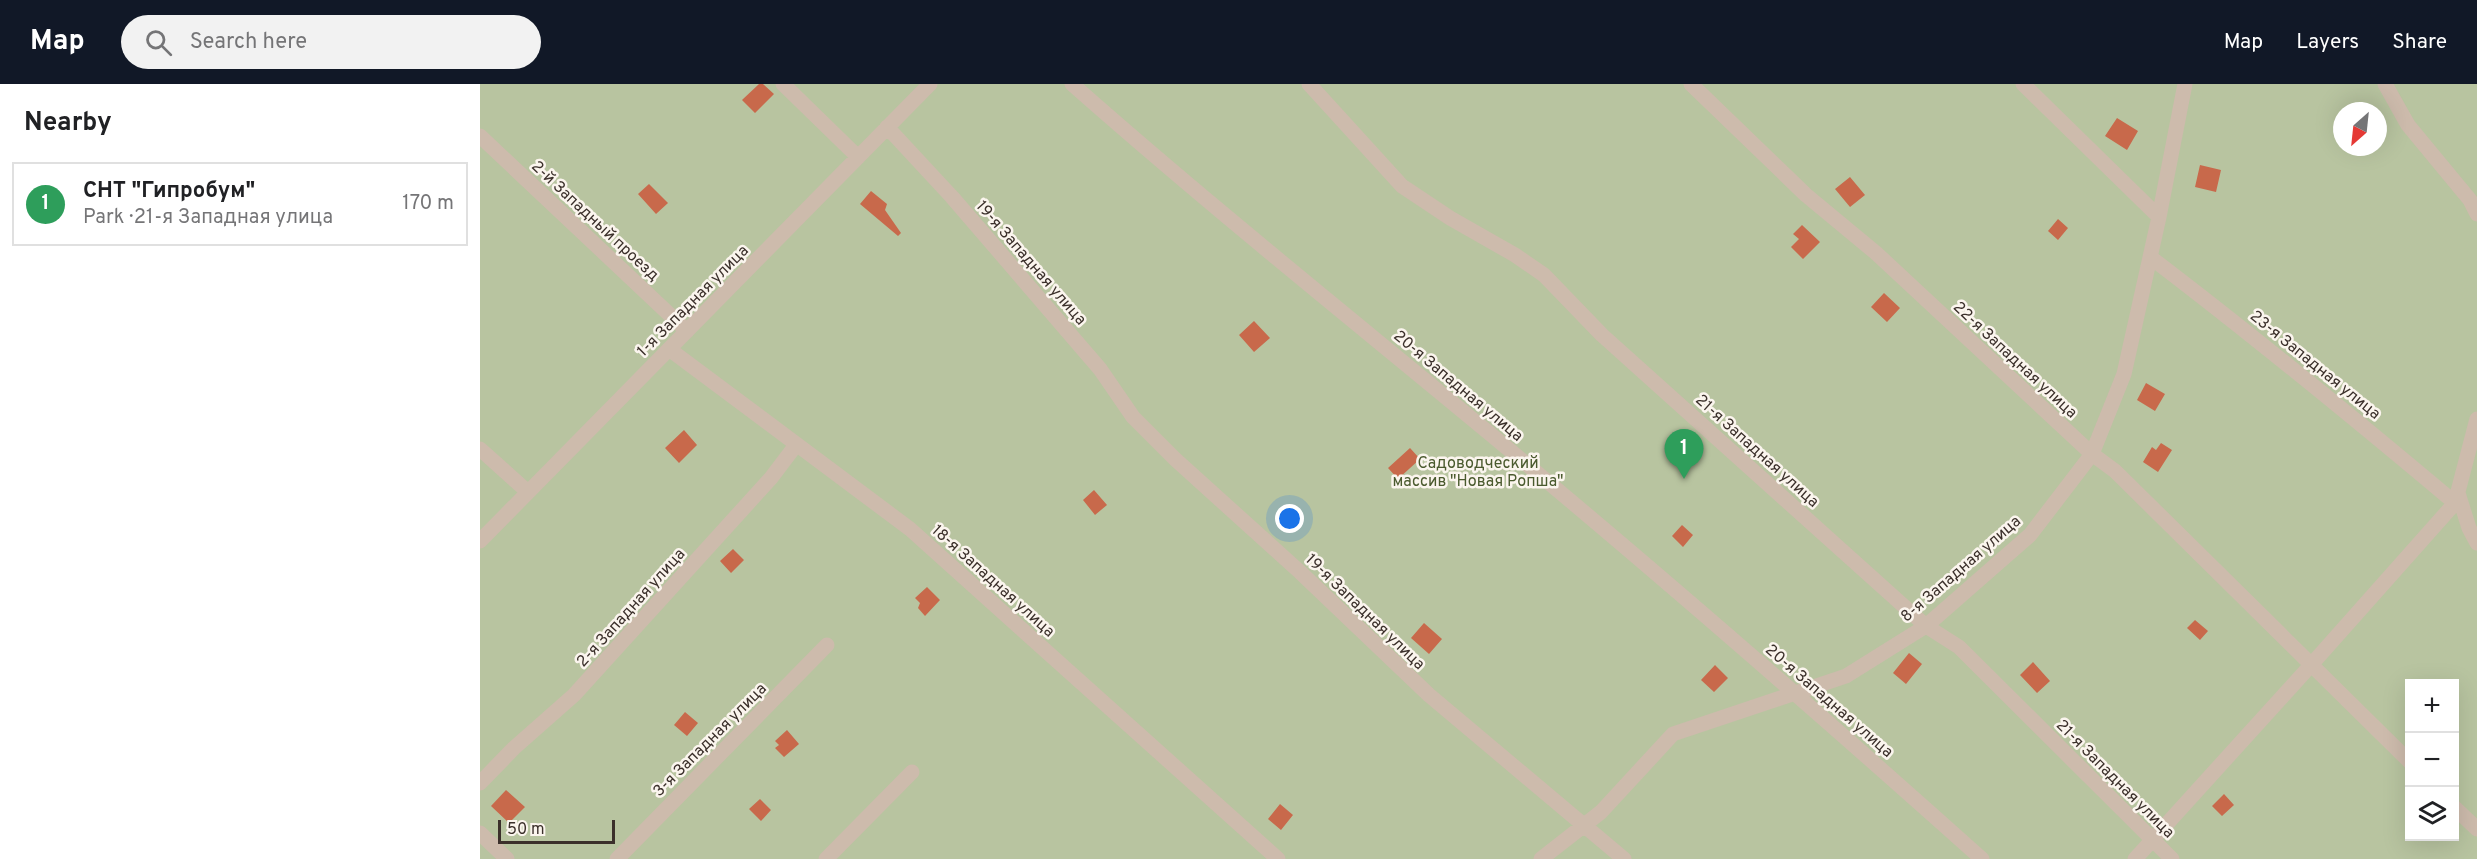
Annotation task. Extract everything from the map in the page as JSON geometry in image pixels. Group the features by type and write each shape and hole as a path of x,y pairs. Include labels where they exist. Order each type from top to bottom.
{"street":[{"path":"783,84 858,157"},
{"name":"1-я Западная улица","path":"480,541 930,84"},
{"name":"20-я Западная улица","path":"1072,84 1161,163 1525,463 1796,693 1982,859"},
{"name":"21-я Западная улица","path":"1309,84 1402,186 1450,218 1544,274 1602,335 1926,626 1959,646 2172,859"},
{"name":"22-я Западная улица","path":"1691,84 1806,195 1876,253 2092,454 2115,471 2405,758"},
{"path":"2023,84 2159,218"},
{"name":"8-я Западная улица","path":"1541,859 1601,812 1672,734 1846,676 1926,626 2030,535 2092,454 2124,374 2159,218 2185,84"},
{"path":"2385,84 2408,124 2470,200 2477,214"},
{"name":"19-я Западная улица","path":"887,127 952,197 1092,360 1133,417 1150,434 1309,580 1429,695 1624,859"},
{"name":"2-й Западный проезд","path":"480,136 687,331"},
{"name":"23-я Западная улица","path":"2150,257 2456,498"},
{"name":"18-я Западная улица","path":"669,349 910,529 1278,859"},
{"path":"2135,859 2312,665 2456,498 2477,419"},
{"name":"2-я Западная улица","path":"480,783 514,748 574,695 771,478 796,445"},
{"path":"480,449 528,492"},
{"path":"2456,498 2477,543"},
{"name":"3-я Западная улица","path":"616,859 827,645"},
{"path":"826,859 912,772"},
{"path":"2459,812 2477,829"},
{"path":"480,833 507,859"}],"green space":[{"name":"Садоводческий массив \"Новая Ропша\"","path":"480,84 2477,84 2477,859 480,859"}],"building":[{"path":"759,84 763,84 774,94 755,113 742,100"},
{"path":"2117,118 2138,131 2127,150 2105,136"},
{"path":"2200,165 2221,170 2216,192 2195,187"},
{"path":"1850,177 1865,195 1850,207 1835,189"},
{"path":"649,184 668,203 656,214 638,194"},
{"path":"871,191 887,204 885,210 901,233 898,236 860,204"},
{"path":"2058,219 2068,228 2058,240 2048,231"},
{"path":"1802,225 1820,242 1803,259 1791,247 1799,239 1793,234"},
{"path":"1884,293 1900,308 1887,322 1871,307"},
{"path":"1254,321 1270,338 1254,352 1239,335"},
{"path":"2146,383 2165,394 2155,411 2137,400"},
{"path":"684,430 697,445 679,463 665,448"},
{"path":"2161,443 2172,450 2158,472 2143,462 2152,447 2156,450"},
{"path":"1410,448 1420,459 1398,479 1388,468"},
{"path":"1094,490 1107,505 1095,515 1083,500"},
{"path":"1682,525 1693,535 1683,547 1672,536"},
{"path":"733,549 744,560 731,573 720,561"},
{"path":"927,587 940,600 925,616 918,608 920,603 915,598"},
{"path":"2195,620 2208,631 2200,640 2187,628"},
{"path":"1424,623 1442,639 1429,654 1411,638"},
{"path":"1909,653 1922,664 1906,684 1893,673"},
{"path":"2033,662 2050,681 2037,693 2020,675"},
{"path":"1715,665 1728,678 1714,692 1701,680"},
{"path":"685,712 698,723 687,736 674,725"},
{"path":"787,730 799,744 784,757 775,748 779,745 775,741"},
{"path":"506,790 525,807 509,823 491,806"},
{"path":"2224,794 2234,805 2222,816 2212,806"},
{"path":"760,799 771,810 761,821 749,809"},
{"path":"1280,804 1293,815 1281,830 1268,819"}],"place":[{"name":"СНТ \"Гипробум\"","path":"1684,479"}]}
